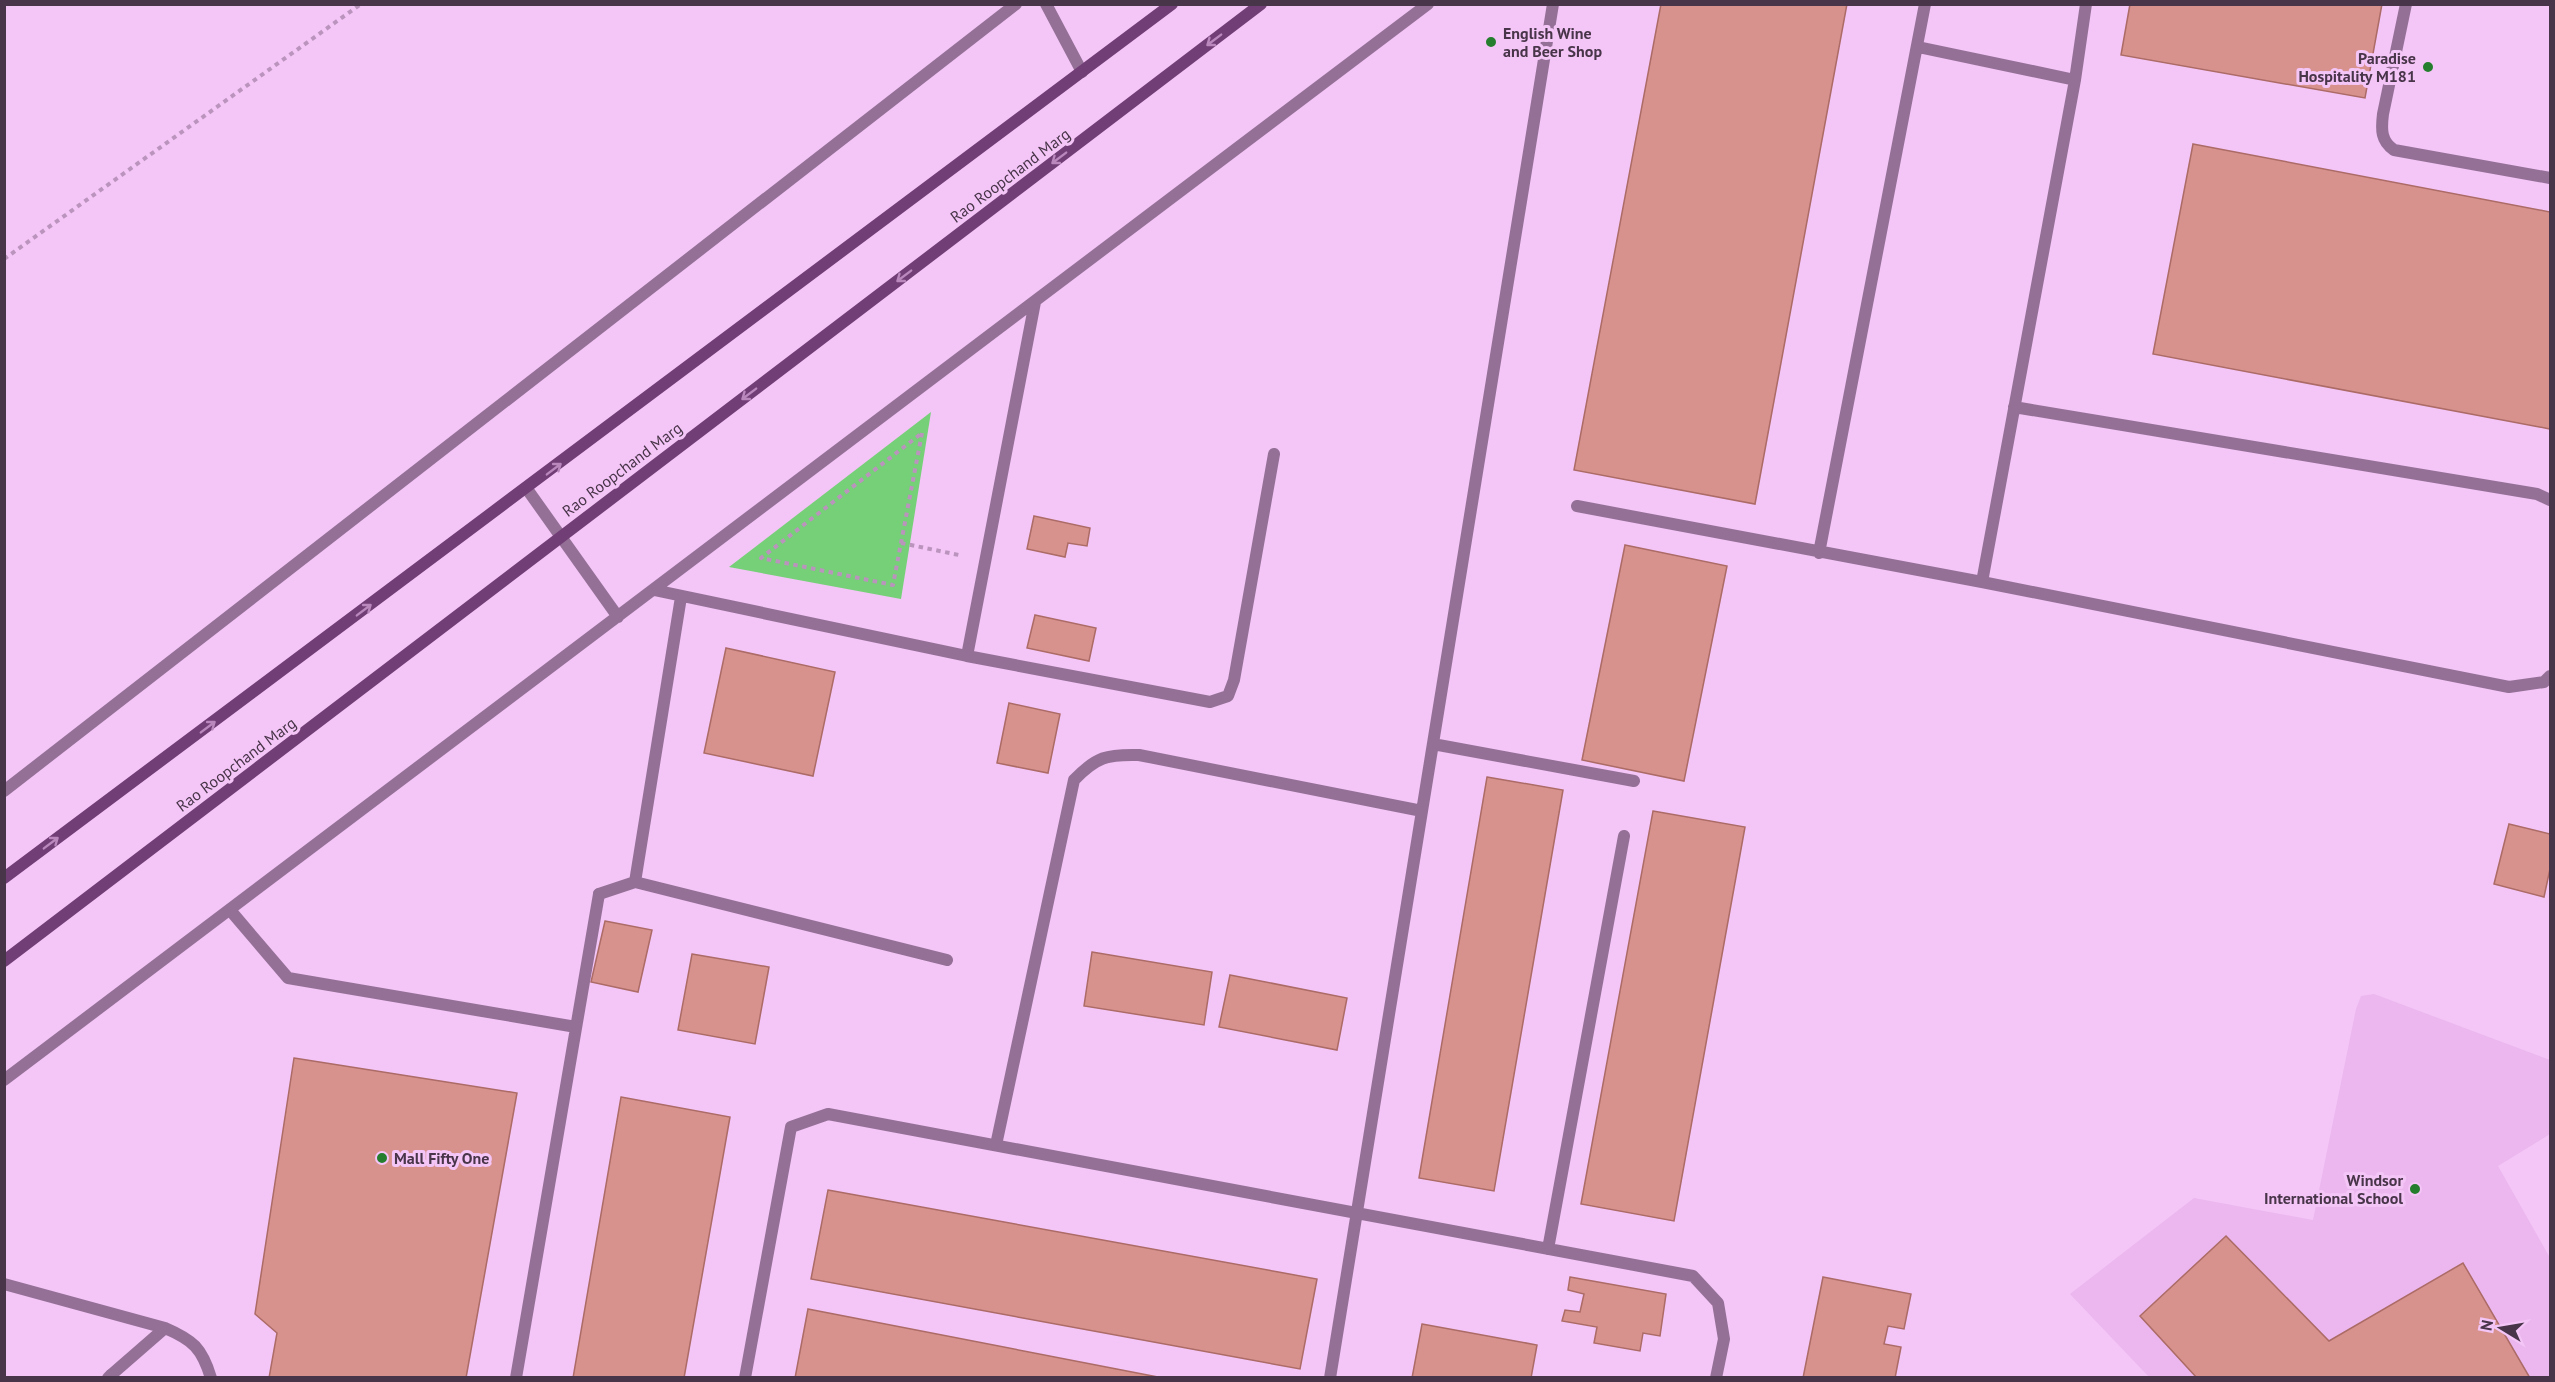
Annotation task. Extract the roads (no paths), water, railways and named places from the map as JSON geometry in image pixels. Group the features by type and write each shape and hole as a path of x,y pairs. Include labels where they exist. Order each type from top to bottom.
{"main road":[{"path":"4,878 1173,4"},
{"name":"Rao Roopchand Marg","path":"4,961 1261,4"}],"street":[{"path":"4,791 1016,4"},
{"path":"1046,4 1082,72"},
{"path":"4,1080 1428,4"},
{"path":"1330,1377 1553,4"},
{"path":"1818,552 1925,4"},
{"path":"1982,582 2086,4"},
{"path":"2406,4 2383,114 2382,133 2385,144 2394,150 2550,178"},
{"path":"1918,47 2074,80"},
{"path":"967,656 1035,302"},
{"path":"2014,407 2537,494 2550,500"},
{"path":"654,590 967,656 1210,702 1228,696 1234,680 1274,454"},
{"path":"527,489 618,617"},
{"path":"1578,506 1982,582 2509,687 2544,682 2550,676"},
{"path":"635,882 681,597"},
{"path":"1433,744 1634,781"},
{"path":"996,1145 1074,780 1089,764 1112,754 1139,755 1422,811"},
{"path":"1548,1249 1624,836"},
{"path":"516,1377 599,894 635,882 947,960"},
{"path":"230,910 288,978 576,1026"},
{"path":"745,1377 790,1127 828,1114 1693,1276 1718,1304 1724,1339 1716,1377"},
{"path":"4,1284 165,1328 188,1338 204,1356 211,1377"},
{"path":"110,1376 165,1328"}],"place":[{"name":"English Wine and Beer Shop","path":"1491,42"},
{"name":"Paradise Hospitality M181","path":"2428,67"},
{"name":"Mall Fifty One","path":"382,1158"},
{"name":"Windsor International School","path":"2415,1189"}]}
